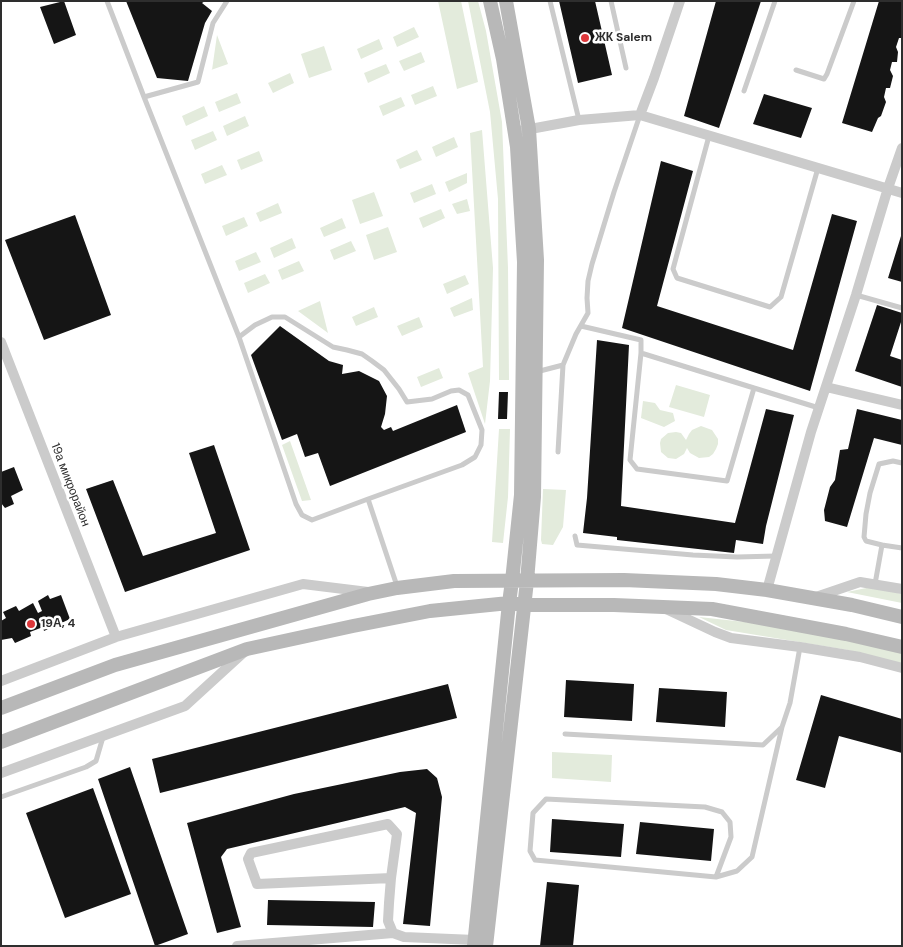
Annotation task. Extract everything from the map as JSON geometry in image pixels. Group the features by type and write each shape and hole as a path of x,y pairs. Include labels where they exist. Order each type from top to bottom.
{"main road":[{"path":"478,944 509,603 521,495 524,262 517,147 503,59 490,1"},
{"path":"478,944 527,581 534,496 537,260 530,128 506,1"},
{"path":"1,708 115,665 372,593 454,581 624,580 716,584 767,590 852,605 902,617"},
{"path":"1,742 247,649 352,626 430,612 509,603 712,609 846,634 902,647"}],"street":[{"path":"640,115 680,1"},
{"path":"514,132 579,120 640,115 902,193"},
{"path":"767,590 810,432 856,295 902,148"},
{"name":"19а микрорайон","path":"1,342 116,637"},
{"path":"826,386 902,405"},
{"path":"812,598 860,582 902,589"},
{"path":"1,681 116,637 303,584 372,593"},
{"path":"660,607 731,638 860,657 902,668"},
{"path":"1,772 185,706 247,649"},
{"path":"391,878 257,884 248,859 251,853 388,824 397,834 388,921 393,932"},
{"path":"237,946 393,932 404,937 439,942 478,944"}],"lane":[{"path":"107,1 239,338 296,504 302,515 312,520 462,464 475,457 481,445 482,430 468,395 460,390 451,391 432,398 407,402 384,370 362,354 333,347 285,317 272,317 255,325 239,338"},
{"path":"144,96 198,82 213,23 226,1"},
{"path":"550,1 579,120"},
{"path":"611,1 626,68"},
{"path":"744,92 775,1"},
{"path":"796,70 824,79 854,1"},
{"path":"558,452 563,365 576,334 588,313 588,281 592,264 640,115"},
{"path":"709,136 673,268 677,278 770,307 781,297 818,168"},
{"path":"856,295 902,308"},
{"path":"581,326 641,340 630,460 637,468 727,481 754,388"},
{"path":"641,353 819,408"},
{"path":"536,372 563,365"},
{"path":"902,463 893,461 879,464 870,493 864,537 866,541 902,548"},
{"path":"368,499 398,588"},
{"path":"575,536 577,545 737,557 776,556"},
{"path":"875,584 882,544"},
{"path":"716,877 731,837 730,822 722,812 705,807 546,799 533,813 530,851 535,860 716,877 737,871 752,857 782,727 790,703 800,647"},
{"path":"565,734 763,745 782,727"},
{"path":"1,797 86,767 96,761 103,737"}],"green space":[{"path":"438,1 461,1 478,82 457,89"},
{"path":"468,1 478,1 486,31 502,122 508,268 509,380 499,380 498,199 490,112"},
{"path":"414,27 419,37 397,47 393,37"},
{"path":"217,35 228,64 212,70"},
{"path":"379,39 383,49 361,59 357,49"},
{"path":"324,46 332,70 309,78 301,54"},
{"path":"421,52 425,62 404,71 399,61"},
{"path":"386,64 390,73 368,83 364,73"},
{"path":"290,73 294,83 273,93 268,83"},
{"path":"433,86 437,96 415,105 411,95"},
{"path":"237,93 241,103 219,112 215,102"},
{"path":"401,97 405,106 383,116 379,106"},
{"path":"204,106 208,116 186,126 182,116"},
{"path":"245,116 249,126 227,136 223,126"},
{"path":"482,130 493,268 490,381 485,424 468,373 483,367 470,133"},
{"path":"213,131 217,140 195,150 191,140"},
{"path":"454,137 458,147 436,157 432,147"},
{"path":"417,150 422,160 400,169 396,160"},
{"path":"259,151 263,161 241,170 237,160"},
{"path":"222,165 227,175 205,184 201,174"},
{"path":"467,173 467,183 449,192 445,182"},
{"path":"432,184 436,194 414,203 410,193"},
{"path":"374,192 383,216 360,224 352,200"},
{"path":"467,199 470,211 457,214 452,204"},
{"path":"278,203 282,213 260,222 256,213"},
{"path":"441,209 445,218 423,228 419,218"},
{"path":"244,217 248,226 226,236 222,226"},
{"path":"342,218 346,228 324,237 320,228"},
{"path":"388,227 397,252 374,260 366,235"},
{"path":"292,238 296,248 274,258 270,248"},
{"path":"351,241 356,251 334,260 330,250"},
{"path":"256,252 261,262 239,271 235,261"},
{"path":"299,261 304,271 282,280 278,270"},
{"path":"265,274 270,283 248,293 244,283"},
{"path":"465,275 469,284 447,294 443,284"},
{"path":"472,298 473,310 454,317 450,308"},
{"path":"320,301 328,333 298,311"},
{"path":"374,307 378,317 356,326 352,317"},
{"path":"419,317 423,327 402,336 397,326"},
{"path":"439,368 443,378 421,387 417,377"},
{"path":"676,385 710,395 704,417 669,407"},
{"path":"643,401 655,403 660,410 673,413 675,421 664,427 641,418"},
{"path":"701,426 712,430 718,439 716,449 709,457 699,458 690,453 687,448 684,454 676,459 668,458 661,452 661,439 668,433 681,433 686,440 692,430"},
{"path":"499,429 510,429 508,497 503,543 492,542"},
{"path":"290,441 311,500 302,501 282,445"},
{"path":"543,489 566,490 563,527 553,545 542,544 541,540"},
{"path":"871,587 902,594 902,603 847,592"},
{"path":"699,617 754,623 902,651 902,664 848,650 726,630"},
{"path":"552,752 612,755 611,782 552,778"}],"building":[{"path":"64,1 76,35 54,44 40,7"},
{"path":"126,1 205,1 202,3 212,11 205,23 188,81 157,78"},
{"name":"ЖК Salem","path":"559,1 595,1 612,75 578,83"},
{"path":"716,1 761,1 719,128 684,116"},
{"path":"879,1 902,1 902,38 899,38 896,47 898,52 897,62 892,62 890,70 893,76 890,88 886,88 884,97 886,102 872,132 842,123"},
{"path":"764,94 812,108 801,138 753,124"},
{"path":"661,161 693,171 657,306 793,350 832,214 857,221 810,391 622,328"},
{"path":"75,215 111,315 44,340 5,240"},
{"path":"902,236 902,282 888,278"},
{"path":"877,305 902,313 902,319 890,356 902,360 902,387 855,371"},
{"path":"280,326 329,361 343,365 342,374 359,371 379,381 387,396 381,427 384,430 391,427 393,431 457,405 466,432 330,486 318,453 305,457 297,434 282,440 251,355"},
{"path":"597,340 629,345 621,506 735,523 766,409 794,415 763,544 736,540 734,553 617,540 617,537 583,533"},
{"path":"499,392 508,392 507,419 498,419"},
{"path":"857,409 902,420 902,445 874,438 847,527 825,521 824,510 830,487 835,480 840,450 848,449"},
{"path":"214,445 250,550 125,592 86,489 113,480 143,556 216,533 189,453"},
{"path":"14,467 23,490 11,496 14,504 5,508 1,503 1,472"},
{"name":"19А, 4","path":"48,595 50,599 61,595 70,619 44,631 43,627 30,632 31,636 15,643 12,638 1,640 1,621 6,618 3,612 16,606 19,611 33,603 38,613 42,611 38,601"},
{"path":"566,680 634,684 632,721 564,717"},
{"path":"448,684 457,718 160,793 152,759"},
{"path":"659,688 727,692 725,727 656,722"},
{"path":"821,695 902,719 902,753 839,736 825,788 796,780"},
{"path":"130,767 188,934 155,946 98,779"},
{"path":"427,769 437,778 442,797 430,926 403,924 416,813 405,807 227,849 221,857 241,927 217,933 187,823 294,794 400,772"},
{"path":"93,788 131,894 65,918 26,813"},
{"path":"552,819 624,824 621,857 550,852"},
{"path":"640,822 714,829 711,861 636,854"},
{"path":"547,882 579,885 573,946 540,946"},
{"path":"268,900 375,902 373,927 267,925"}],"place":[{"name":"ЖК Salem","path":"585,38"},
{"name":"19А, 4","path":"31,624"}]}
